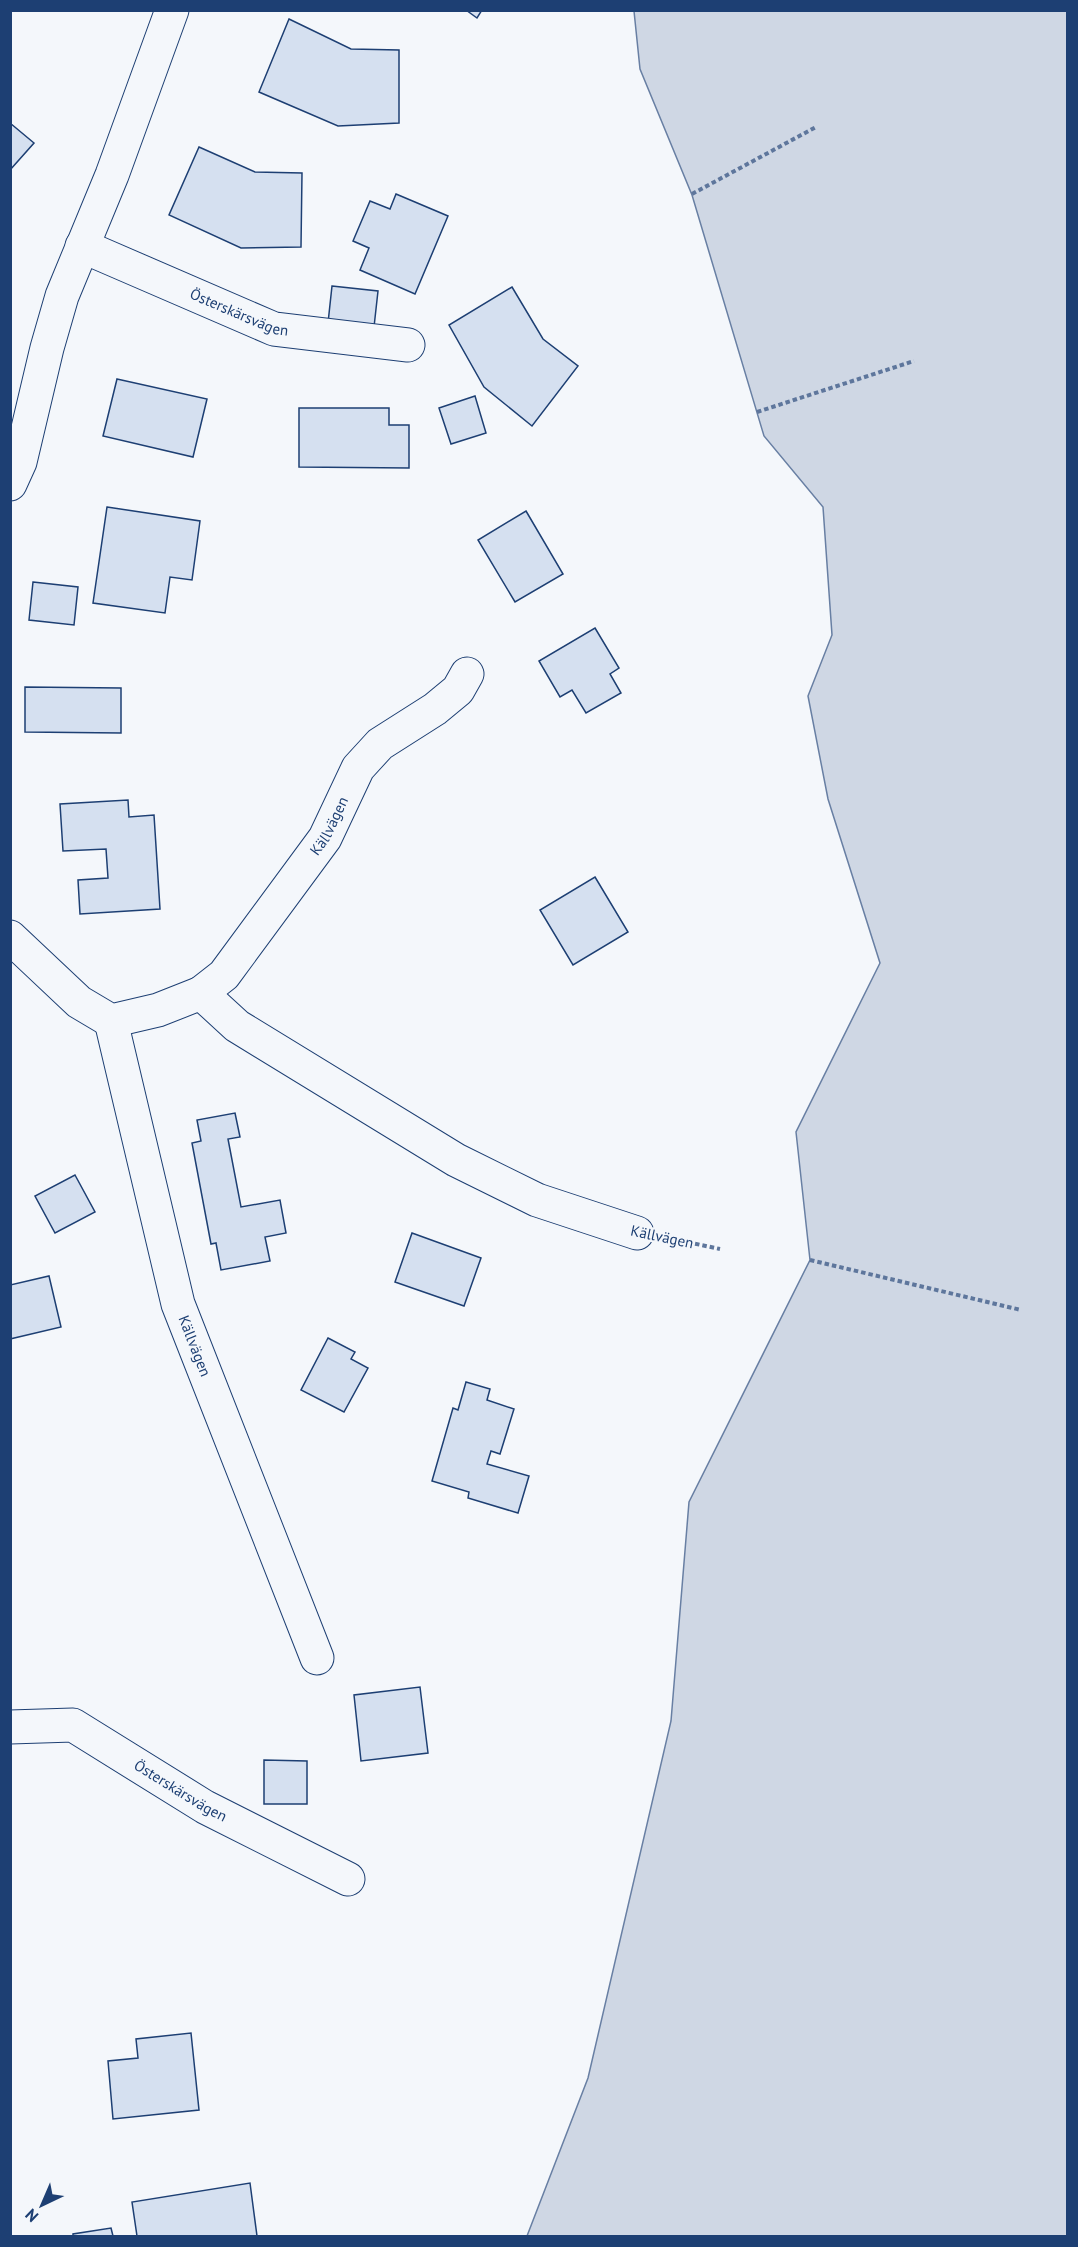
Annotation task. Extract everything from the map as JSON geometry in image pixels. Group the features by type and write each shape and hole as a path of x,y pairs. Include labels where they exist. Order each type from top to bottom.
{"street":[{"path":"10,484 20,462 62,296 112,175 172,10"},
{"name":"Österskärsvägen","path":"82,246 274,329 408,345"},
{"name":"Källvägen","path":"317,1658 178,1304 111,1021 158,1010 201,993 224,975 325,838 358,768 380,744 435,709 458,690 467,674"},
{"path":"10,937 79,1002 111,1021"},
{"name":"Källvägen","path":"201,993 237,1026 456,1160 537,1200 637,1233"},
{"name":"Österskärsvägen","path":"10,1727 73,1725 205,1807 348,1878"}],"path":[{"path":"692,195 816,128"},
{"path":"757,412 914,362"},
{"name":"Källvägen","path":"637,1233 720,1249"},
{"path":"810,1260 1021,1310"}],"shaded area":[{"path":"634,11 1067,11 1067,2236 527,2236 588,2078 671,1721 689,1502 810,1260 796,1132 880,963 828,799 808,696 832,635 823,507 764,436 692,195 640,69"}],"building":[{"path":"466,10 482,10 477,18"},
{"path":"289,19 351,49 399,50 399,123 338,126 259,92"},
{"path":"10,123 34,143 10,170"},
{"path":"199,147 255,172 302,173 301,247 241,248 169,215"},
{"path":"396,194 448,216 415,294 360,270 369,248 353,241 370,201 390,209"},
{"path":"332,286 378,291 374,327 328,323"},
{"path":"512,287 543,339 578,366 532,426 484,387 449,325"},
{"path":"117,379 207,399 193,457 103,436"},
{"path":"475,396 486,433 451,444 439,408"},
{"path":"299,408 389,408 389,425 409,425 409,468 299,467"},
{"path":"107,507 200,521 192,580 170,577 165,613 93,603"},
{"path":"526,511 563,574 515,602 478,540"},
{"path":"33,582 78,587 74,625 29,620"},
{"path":"595,628 619,668 610,674 621,693 586,713 572,690 560,697 539,661"},
{"path":"25,687 121,688 121,733 25,732"},
{"path":"128,800 129,817 154,815 160,909 80,914 78,880 108,878 106,849 63,851 60,804"},
{"path":"595,877 628,932 573,965 540,910"},
{"path":"235,1113 240,1137 228,1139 241,1207 280,1200 286,1233 265,1237 270,1261 221,1270 216,1243 211,1244 192,1143 201,1141 197,1120"},
{"path":"75,1175 95,1212 55,1233 35,1196"},
{"path":"412,1233 481,1258 464,1306 395,1282"},
{"path":"49,1276 61,1327 10,1339 10,1285"},
{"path":"328,1338 355,1352 351,1359 368,1368 344,1412 301,1390"},
{"path":"466,1382 490,1389 487,1400 514,1409 500,1454 491,1451 487,1464 529,1476 518,1513 468,1498 469,1492 432,1481 453,1408 458,1410"},
{"path":"420,1687 428,1753 361,1761 354,1695"},
{"path":"264,1760 307,1761 307,1804 264,1804"},
{"path":"191,2033 199,2110 113,2119 108,2061 138,2058 136,2039"},
{"path":"250,2183 257,2236 137,2236 132,2202"},
{"path":"111,2228 113,2236 73,2236 73,2234"}]}
